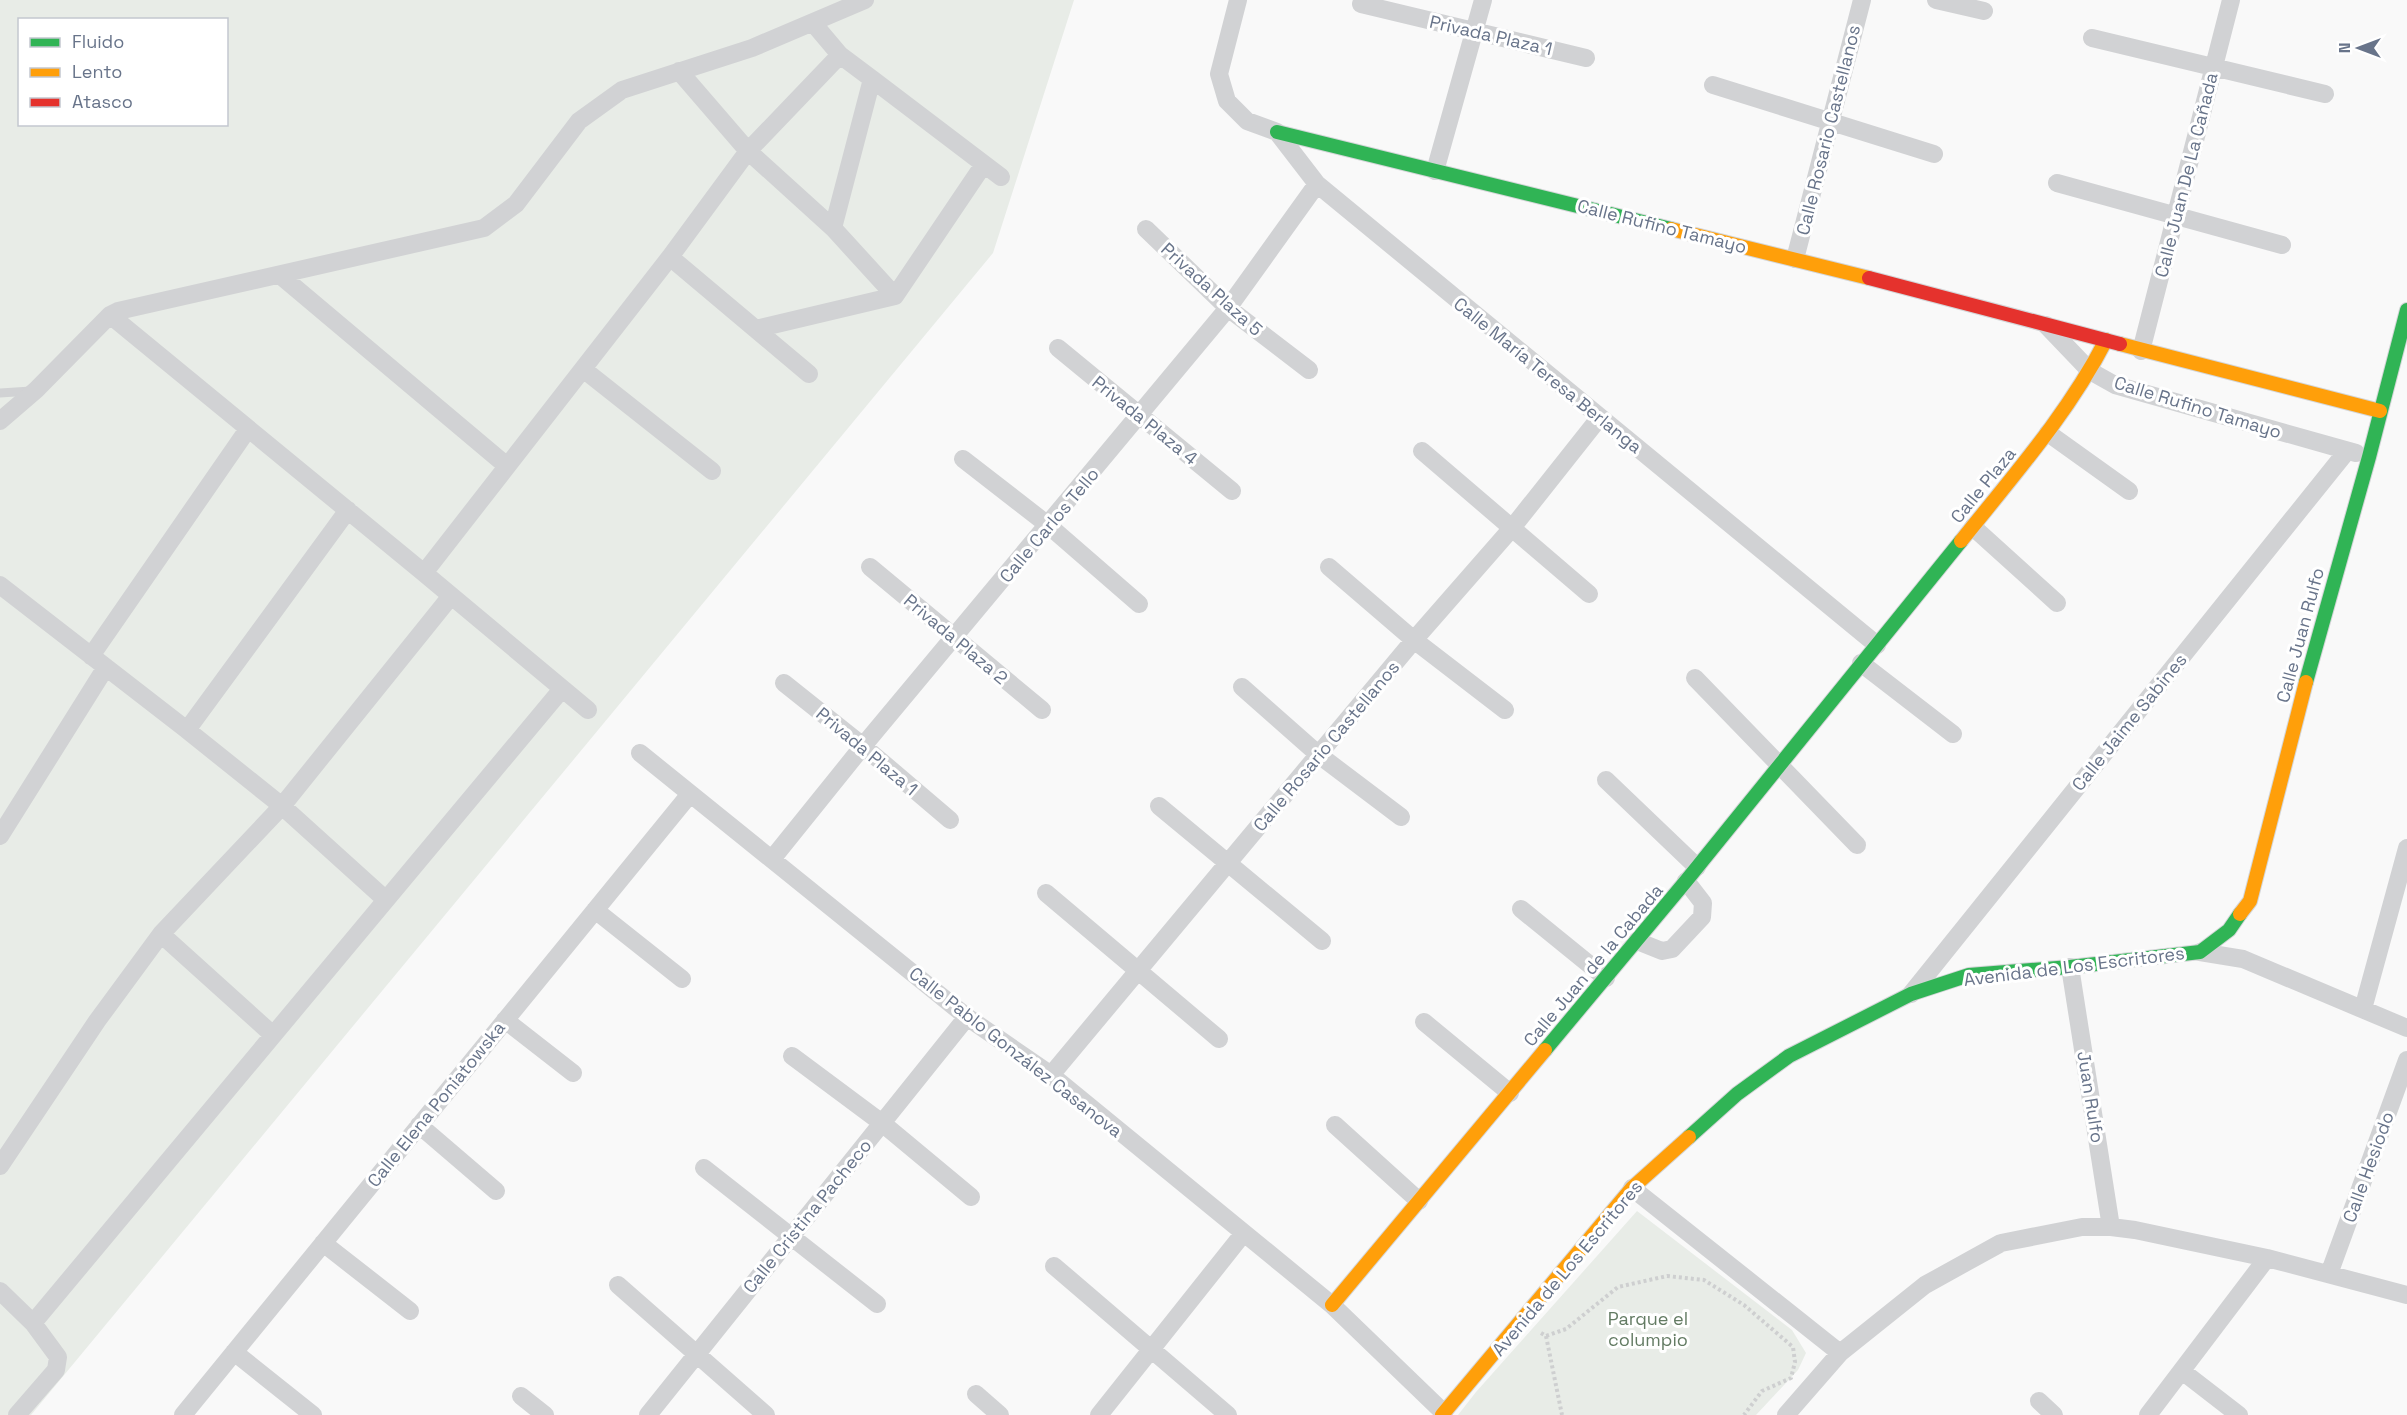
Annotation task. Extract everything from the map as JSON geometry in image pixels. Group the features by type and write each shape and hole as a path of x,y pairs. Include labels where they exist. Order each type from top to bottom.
{"street":[{"path":"0,421 36,390 110,315 118,311 484,228 516,204 579,121 622,90 752,48 865,0"},
{"path":"1238,0 1219,74 1227,101 1247,121 1277,132"},
{"path":"1436,171 1483,0"},
{"name":"Calle Rosario Castellanos","path":"1795,259 1862,0"},
{"path":"1936,0 1984,11"},
{"name":"Calle Juan De La Cañada","path":"2141,351 2231,0"},
{"name":"Privada Plaza 1","path":"1361,4 1586,58"},
{"path":"813,23 840,55 1001,177"},
{"path":"2092,38 2325,94"},
{"path":"424,573 670,257 748,151 840,55"},
{"path":"679,71 748,151 833,228 895,296"},
{"path":"833,228 872,80"},
{"path":"1713,85 1934,154"},
{"name":"Calle Rufino Tamayo","path":"1277,132 1795,259 2141,351 2380,411"},
{"name":"Calle María Teresa Berlanga","path":"1277,132 1317,184 1877,645"},
{"path":"756,329 895,296 984,164"},
{"path":"2057,183 2282,245"},
{"name":"Calle Carlos Tello","path":"772,859 863,746 1228,308 1317,184"},
{"name":"Privada Plaza 5","path":"1146,229 1228,308 1309,370"},
{"path":"670,257 809,375"},
{"path":"280,275 507,466"},
{"name":"Calle Juan Rulfo","path":"2200,952 2229,930 2250,901 2313,654 2369,457 2407,310"},
{"path":"110,315 588,710"},
{"name":"Calle Rufino Tamayo","path":"2046,325 2091,371 2115,385 2369,457"},
{"name":"Calle Plaza","path":"1877,645 2048,433 2091,371 2106,340"},
{"name":"Privada Plaza 4","path":"1058,348 1139,417 1232,491"},
{"path":"583,369 712,471"},
{"name":"Calle Rosario Castellanos","path":"1051,1075 1320,755 1413,640 1512,528 1600,417"},
{"path":"91,656 248,429"},
{"path":"2048,433 2129,491"},
{"path":"1422,451 1589,594"},
{"name":"Calle Jaime Sabines","path":"1911,994 2347,451"},
{"path":"963,459 1048,525 1139,604"},
{"path":"187,730 348,510"},
{"path":"1973,527 2057,603"},
{"name":"Privada Plaza 2","path":"870,567 1042,710"},
{"path":"1329,567 1413,640 1505,710"},
{"path":"3,594 91,656 187,730 282,806 386,900"},
{"path":"0,1166 97,1022 161,934 282,806 451,596"},
{"name":"Calle Juan de la Cabada","path":"1332,1305 1637,941 1877,645"},
{"path":"1861,663 1953,734"},
{"path":"0,836 106,668"},
{"path":"1695,678 1857,845"},
{"name":"Privada Plaza 1","path":"784,683 950,820"},
{"path":"1242,687 1320,755 1401,817"},
{"path":"33,1323 562,689"},
{"name":"Calle Pablo González Casanova","path":"640,753 967,1017 1051,1075 1332,1305 1443,1414"},
{"path":"1606,780 1692,874 1703,903 1702,917 1671,949 1662,951 1637,941"},
{"name":"Calle Elena Poniatowska","path":"183,1415 690,794"},
{"path":"1159,806 1322,941"},
{"path":"2363,1009 2407,848"},
{"path":"1046,893 1219,1040"},
{"path":"1521,909 1606,978"},
{"path":"595,910 682,979"},
{"path":"161,934 273,1035"},
{"name":"Avenida de Los Escritores","path":"1443,1414 1632,1188 1737,1094 1789,1056 1911,994 1969,975 2070,967 2200,952 2243,959 2407,1028"},
{"name":"Juan Rulfo","path":"2070,967 2111,1227"},
{"name":"Calle Cristina Pacheco","path":"648,1415 967,1017"},
{"path":"505,1020 573,1073"},
{"path":"1424,1022 1510,1093"},
{"path":"792,1056 882,1123 971,1197"},
{"name":"Calle Hesiodo","path":"2329,1274 2407,1060"},
{"path":"419,1125 496,1191"},
{"path":"1335,1125 1419,1201"},
{"path":"704,1168 790,1238 877,1304"},
{"path":"1632,1188 1840,1353"},
{"path":"1785,1415 1840,1353 1925,1285 2001,1243 2082,1227 2111,1227 2267,1258 2407,1295"},
{"path":"1099,1415 1243,1234"},
{"path":"323,1243 410,1311"},
{"path":"2148,1415 2267,1258"},
{"path":"1054,1266 1228,1415"},
{"path":"618,1285 766,1415"},
{"path":"0,1291 33,1323 58,1357 56,1370 17,1415"},
{"path":"234,1352 313,1415"},
{"path":"2182,1371 2239,1415"},
{"path":"976,1394 1000,1415"},
{"path":"521,1396 545,1415"},
{"path":"2038,1401 2054,1415"}],"lane":[{"path":"0,393 36,390"}],"path":[{"path":"1521,1323 1546,1336 1566,1329 1618,1287 1667,1276 1704,1280 1744,1305 1793,1347 1795,1362 1791,1378 1762,1391 1744,1415"},
{"path":"1546,1336 1562,1415"}],"green space":[{"path":"0,0 1074,0 993,253 31,1415 0,1415"},
{"name":"Parque el columpio","path":"1637,1211 1792,1330 1806,1353 1798,1370 1756,1415 1458,1415 1476,1392"}],"traffic: fast":[{"path":"1277,132 1671,229"},
{"path":"2306,682 2369,457 2407,310"},
{"path":"1545,1050 1686,881 1961,541"},
{"path":"1689,1137 1737,1094 1789,1056 1911,994 1969,975 2070,967 2200,952 2229,930 2240,914"}],"traffic: slow":[{"path":"1671,229 1869,278"},
{"path":"1961,541 2057,419 2106,340"},
{"path":"2120,344 2380,411"},
{"path":"2240,914 2250,901 2306,682"},
{"path":"1332,1305 1545,1050"},
{"path":"1442,1415 1632,1188 1689,1137"}],"traffic: jam":[{"path":"1869,278 2120,344"}]}
